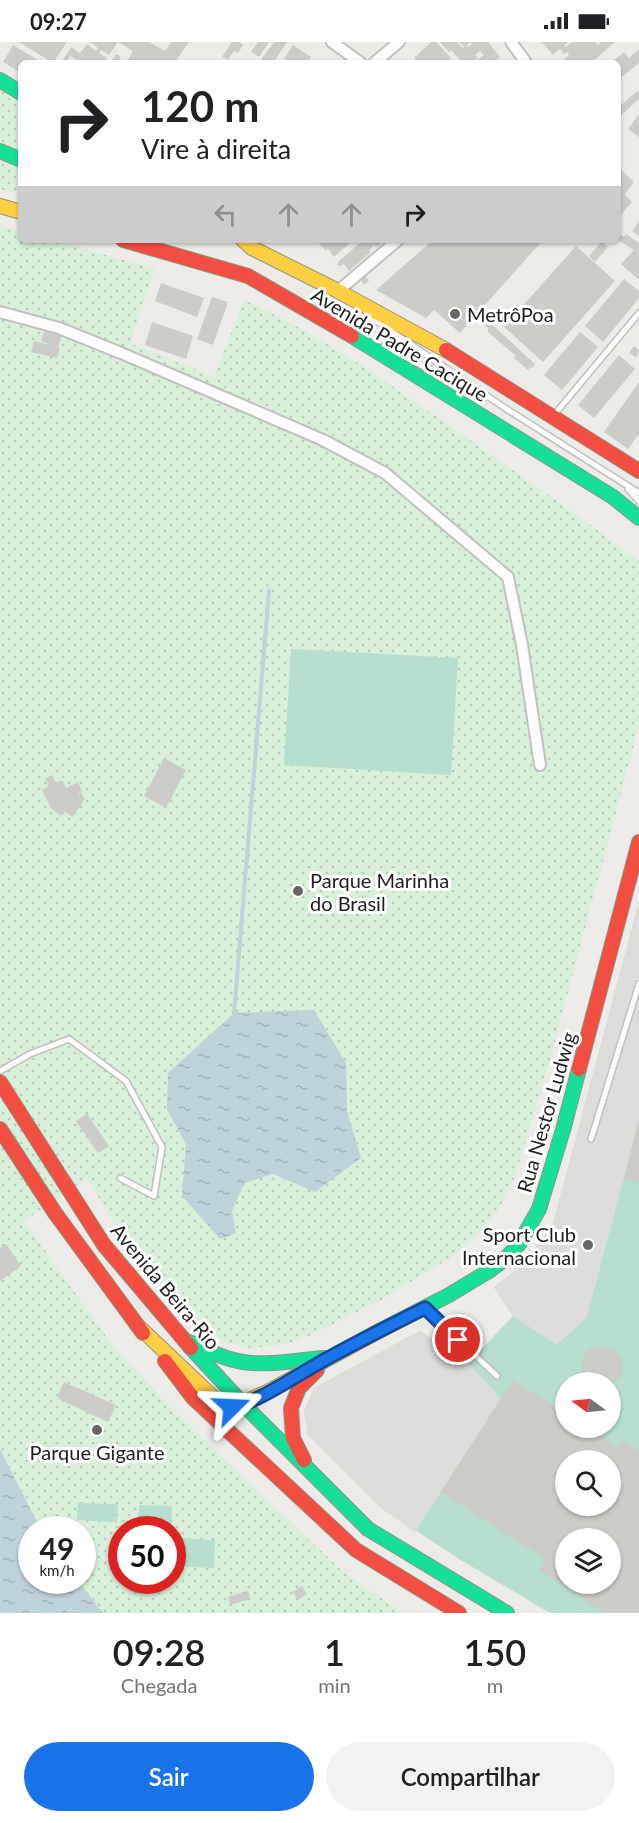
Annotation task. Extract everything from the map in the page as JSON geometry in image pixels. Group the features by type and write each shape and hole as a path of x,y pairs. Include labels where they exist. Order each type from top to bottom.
{"main road":[{"path":"0,80 18,91"},
{"path":"0,152 18,159"},
{"path":"0,206 18,211"},
{"name":"Avenida Padre Cacique","path":"133,243 248,276 377,350 613,497 639,518"},
{"name":"Avenida Padre Cacique","path":"251,243 323,285 438,345 638,467"},
{"name":"Rua Nestor Ludwig","path":"243,1404 425,1308 489,1271 519,1244 539,1209 563,1130 639,842"},
{"name":"Avenida Beira-Rio","path":"0,1082 104,1245 179,1336 243,1404 368,1529 507,1613"},
{"path":"0,1129 54,1213 193,1398 356,1550 459,1613"},
{"path":"137,1324 217,1401 232,1407 243,1404"},
{"name":"Rua Nestor Ludwig","path":"179,1336 214,1354 243,1362 281,1362 330,1357"},
{"path":"309,1471 293,1438 291,1408 299,1388 330,1357"}],"street":[{"path":"332,42 357,60"},
{"path":"378,60 399,42"},
{"path":"510,42 524,60"},
{"path":"338,291 394,243"},
{"path":"0,312 59,328 121,353 323,440 385,473 508,578 522,645 540,765"}],"lane":[{"path":"248,276 371,340"},
{"path":"323,285 505,408 623,483 639,496"},
{"path":"553,416 639,313"},
{"path":"382,345 505,408"},
{"path":"623,483 639,496"},
{"path":"591,1139 639,984"},
{"path":"0,1071 30,1054 69,1039 126,1081 162,1147 153,1196 120,1178"},
{"path":"425,1308 497,1376"}],"green space":[{"path":"0,90 18,100 18,194 0,189"},
{"name":"Parque Marinha do Brasil","path":"0,225 18,230 18,243 64,243 155,269 130,343 214,377 244,300 271,313 323,341 398,390 639,561 639,726 551,1056 515,1176 502,1203 475,1238 450,1258 385,1298 295,1342 257,1348 228,1343 205,1331 183,1314 121,1234 87,1179 24,1221 110,1342 173,1410 342,1571 403,1613 103,1613 88,1594 96,1594 96,1516 34,1516 0,1449"},
{"path":"311,291 372,325 480,393 369,330"},
{"path":"291,649 458,658 451,775 284,765"},
{"name":"Sport Club Internacional","path":"639,902 639,1613 550,1613 464,1562 381,1508 308,1435 304,1411 314,1388 420,1331 468,1363 513,1316 494,1287 522,1265 553,1224"},
{"path":"78,1503 118,1504 117,1516 108,1516 108,1522 96,1521 96,1516 77,1516"},
{"path":"139,1505 172,1506 171,1516 138,1516"},
{"path":"186,1539 215,1540 214,1568 186,1567"}],"shaded area":[{"path":"639,902 639,1121 587,1317 557,1345 513,1316 494,1287 522,1265 553,1224"},
{"path":"420,1331 468,1363 501,1398 415,1532 381,1508 308,1435 304,1411 314,1388"}],"water":[{"path":"314,1010 346,1063 347,1111 361,1158 315,1192 273,1174 244,1183 232,1211 236,1233 220,1239 182,1196 186,1144 167,1110 168,1073 234,1013"},
{"path":"0,1449 34,1516 18,1516 18,1594 88,1594 103,1613 0,1613"}],"building":[{"path":"19,42 67,42 55,60 48,60"},
{"path":"90,42 118,42 109,55 101,50 99,53 107,58 105,60 77,60 70,56 68,60 63,60 71,47 80,53 87,44 96,51 98,48"},
{"path":"118,42 149,42 165,51 171,42 189,42 178,60 128,60 133,51"},
{"path":"232,42 239,42 243,45 238,53 234,51 228,60 222,57"},
{"path":"258,42 269,42 259,57 251,52"},
{"path":"274,42 287,42 275,60 261,60"},
{"path":"431,42 436,42 451,58 449,60 416,60 414,58"},
{"path":"440,42 457,42 463,48 460,42 471,42 488,42 500,57 496,60 478,60 484,55 480,51 475,55 478,58 475,60 460,60 451,50 449,52"},
{"path":"542,42 568,42 565,47 572,42 596,42 598,45 601,42 615,42 594,60 563,60 569,55 567,52 564,54 560,49 553,55"},
{"path":"13,45 38,60 18,60 18,71 3,62"},
{"path":"293,45 311,57 308,60 284,59"},
{"path":"639,49 639,63 621,78 621,60 615,60 624,52 629,58"},
{"path":"116,54 121,57 119,60 112,60"},
{"path":"637,91 639,99 621,115 621,105"},
{"path":"639,114 639,137 628,129"},
{"path":"621,170 634,182 625,194 632,202 621,215"},
{"path":"639,221 639,236 632,231"},
{"path":"626,234 639,243 639,280 621,264 634,250 621,242 621,235 624,237"},
{"path":"319,243 350,243 334,257 328,249 326,251"},
{"path":"360,243 382,243 377,247 374,245 369,250 371,252 349,271 344,264 338,265 338,262"},
{"path":"430,243 540,243 460,333 434,310 426,318 376,290"},
{"path":"600,243 608,247 595,262 589,256"},
{"path":"576,246 615,281 543,362 504,327"},
{"path":"362,272 369,281 364,285 360,279"},
{"path":"624,279 639,291 639,298 603,342 585,326"},
{"path":"161,283 204,298 197,317 155,301"},
{"path":"212,297 228,302 213,345 197,339"},
{"path":"486,319 535,364 532,368 528,370 514,358 517,354 515,355 488,332 488,328 483,323"},
{"path":"152,322 193,336 186,359 145,345"},
{"path":"45,329 62,335 58,347 41,341"},
{"path":"580,332 598,347 562,390 544,375"},
{"path":"34,341 60,347 57,358 31,352"},
{"path":"634,346 639,350 637,358 629,353"},
{"path":"619,355 635,369 594,418 578,405"},
{"path":"639,382 639,434 628,449 604,432"},
{"path":"164,758 186,770 166,808 144,796"},
{"path":"52,775 56,783 62,780 66,788 78,782 82,792 78,794 85,798 73,817 64,811 60,816 51,808 42,790 49,786 45,779"},
{"path":"87,1114 109,1146 98,1153 76,1121"},
{"path":"639,1124 639,1183 624,1179"},
{"path":"6,1244 21,1266 0,1281 0,1248"},
{"path":"601,1346 613,1349 622,1359 621,1375 621,1372 582,1372 584,1355 588,1350"},
{"path":"513,1380 555,1406 555,1438 604,1438 618,1447 622,1440 639,1451 639,1613 605,1613 576,1594 621,1594 621,1528 555,1528 555,1580 539,1570 545,1559 441,1492"},
{"path":"64,1382 116,1405 108,1422 57,1398"},
{"path":"302,1586 307,1594 298,1600 293,1592"},
{"path":"248,1591 250,1599 230,1605 228,1597"}],"waterway":[{"path":"234,1013 269,591"}],"traffic: fast":[{"path":"0,80 18,91"},
{"path":"0,151 18,159"},
{"path":"352,336 613,497 639,518"},
{"path":"379,1331 449,1295 489,1271 519,1244 539,1209 579,1069"},
{"path":"190,1342 222,1356 243,1362 274,1363 324,1358"},
{"path":"191,1348 243,1404 368,1529 507,1613"}],"traffic: slow":[{"path":"0,206 18,211"},
{"path":"246,243 446,350"},
{"path":"137,1325 217,1401 234,1407 267,1392 379,1331"}],"traffic: jam":[{"path":"133,243 248,276 352,336"},
{"path":"446,350 639,471"},
{"path":"579,1069 639,842"},
{"path":"0,1082 104,1245 191,1348"},
{"path":"0,1129 55,1213 143,1333"},
{"path":"165,1361 193,1398 356,1550 459,1613"},
{"path":"304,1460 293,1438 291,1408 299,1388 317,1370"}],"place":[{"name":"MetrôPoa","path":"455,314"},
{"name":"Parque Marinha do Brasil","path":"298,891"},
{"name":"Sport Club Internacional","path":"588,1245"},
{"name":"Parque Gigante","path":"97,1430"}],"route":[{"path":"232,1407 267,1392 425,1308 458,1340"}]}
